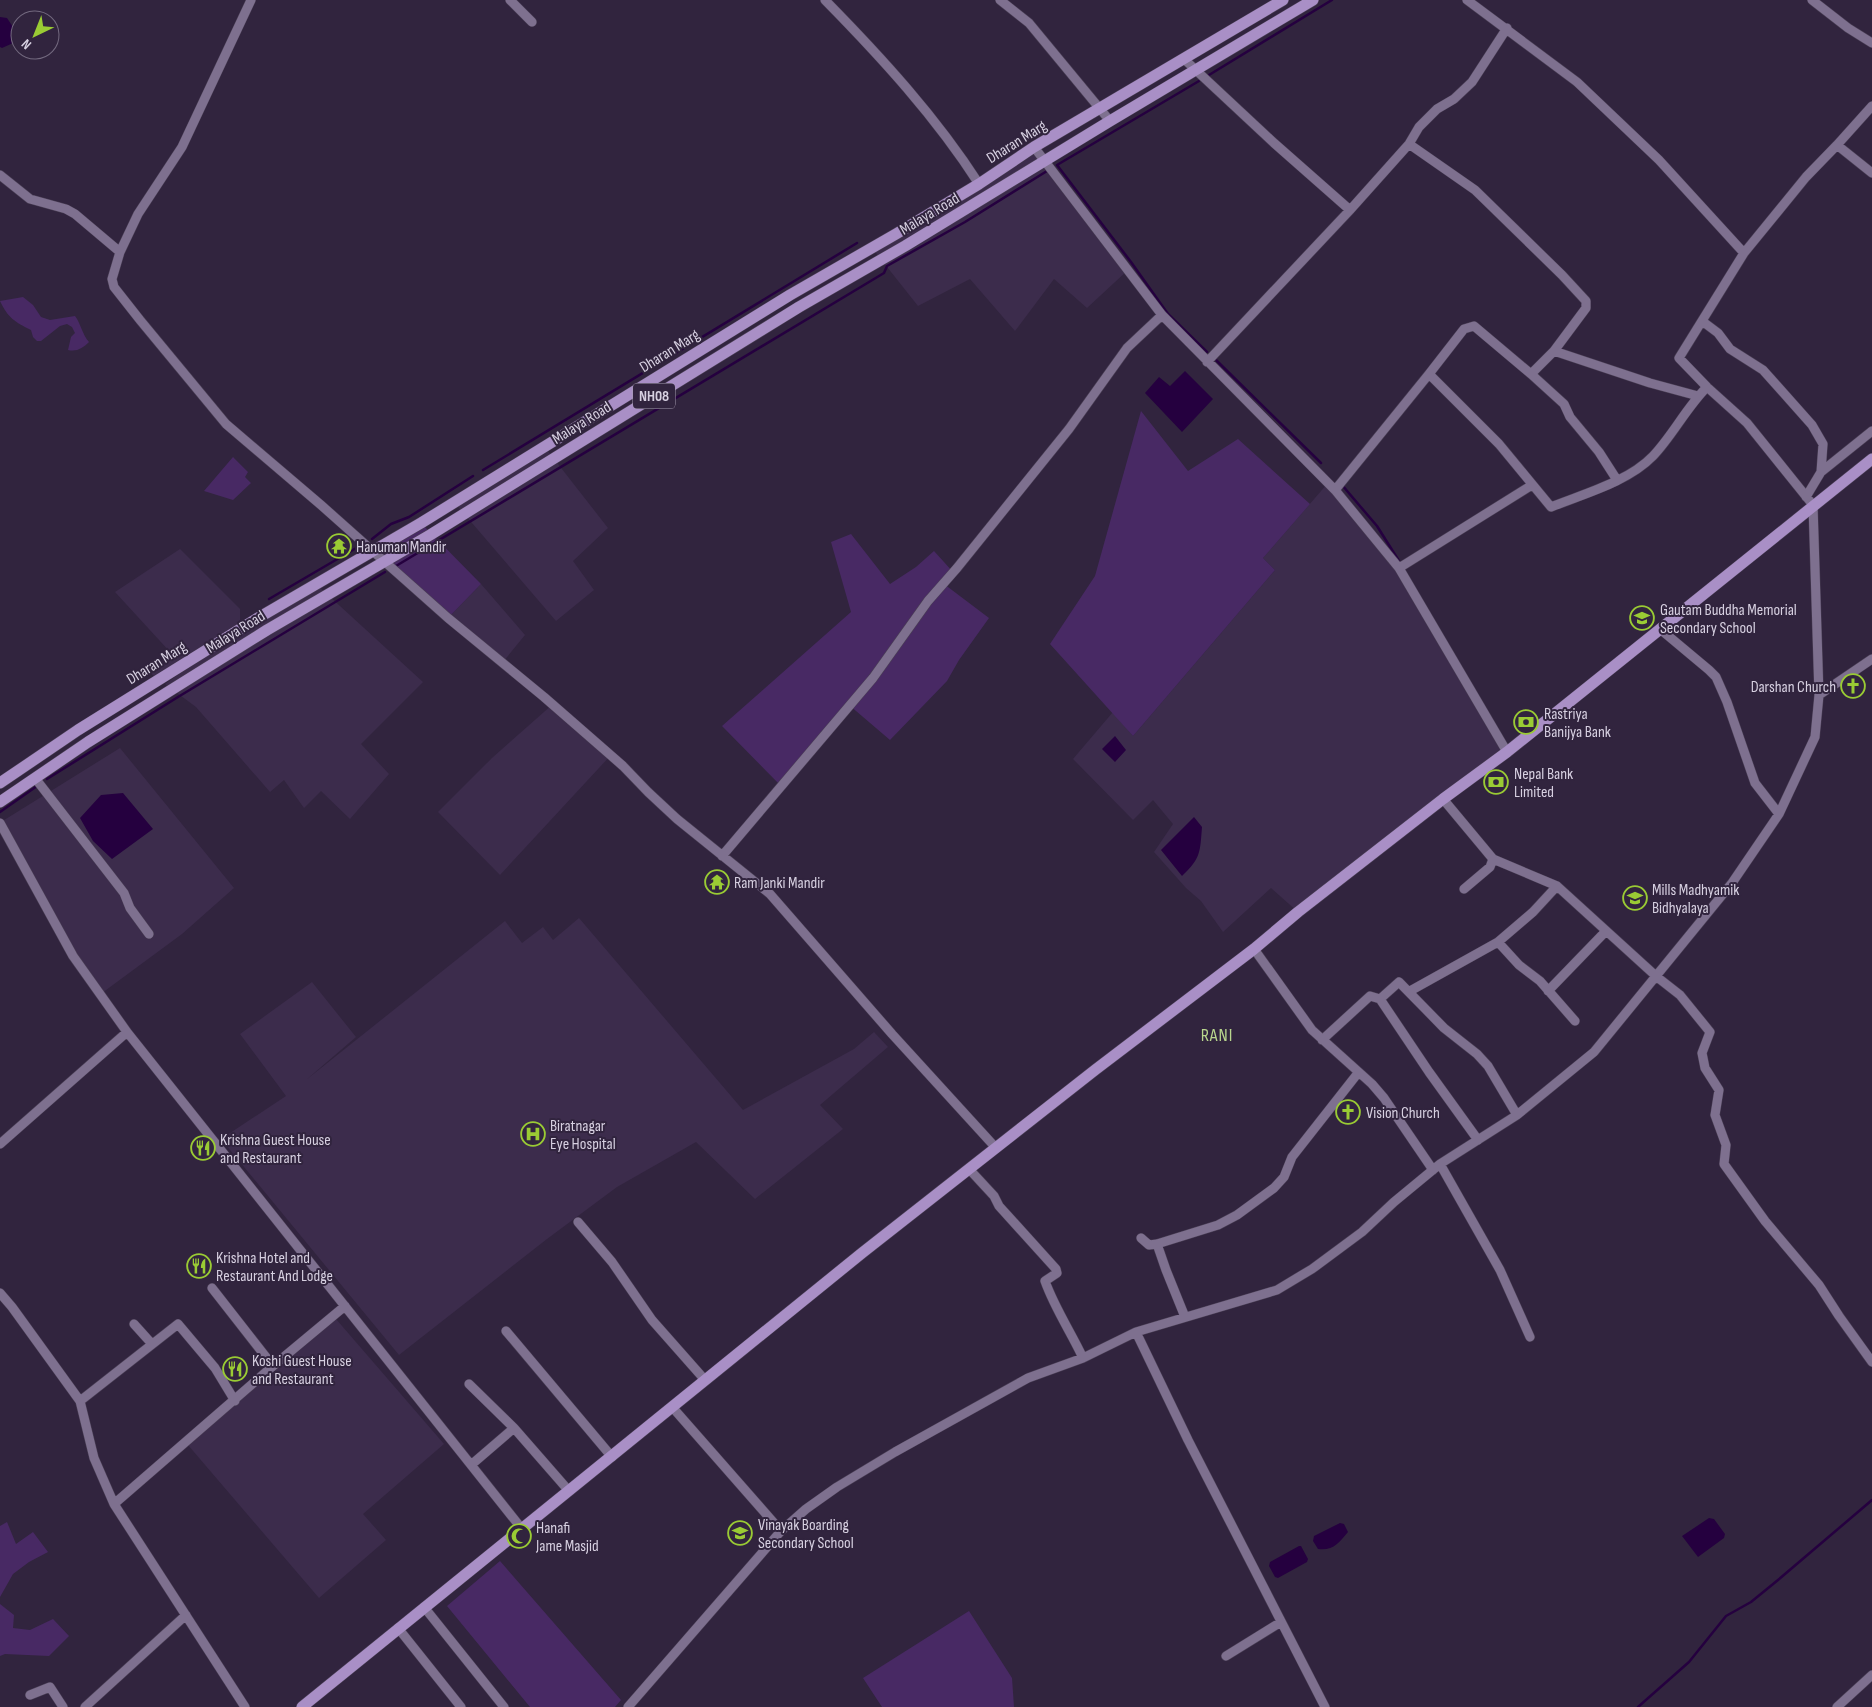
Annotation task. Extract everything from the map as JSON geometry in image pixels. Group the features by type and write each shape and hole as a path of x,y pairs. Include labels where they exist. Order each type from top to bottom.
{"main road":[{"name":"Dharan Marg","path":"0,783 102,715 258,618 421,523 790,295 888,239 1034,148 1283,0"},
{"name":"Malaya Road","path":"0,802 111,727 267,630 384,562 799,307 906,246 1110,120 1313,0"},
{"path":"560,436 568,449"},
{"path":"302,1707 673,1408 705,1380 969,1169 1254,949 1298,912 1443,799 1507,752 1660,629 1809,501 1872,459"},
{"path":"102,715 111,727"}],"street":[{"path":"251,0 182,147 138,214 120,252 112,279 114,287 226,424 448,618 544,697 623,766 677,819 770,894 892,1034 996,1148"},
{"path":"510,0 532,22"},
{"path":"825,0 872,48 902,83 965,162 979,184"},
{"path":"1000,0 1029,23 1110,120"},
{"path":"1467,0 1577,82 1659,160 1744,253"},
{"path":"1812,0 1848,28 1872,43"},
{"path":"1207,362 1350,210 1409,144 1419,127 1437,109 1454,98 1472,82 1507,28"},
{"path":"1184,59 1274,143 1350,210"},
{"path":"1809,501 1747,423 1707,387 1679,358 1744,253 1806,177 1872,106"},
{"path":"1409,144 1475,190 1586,301 1586,308 1554,351 1532,374"},
{"path":"1837,145 1872,173"},
{"path":"1034,148 1162,315 1335,490 1399,568 1507,752"},
{"path":"0,175 30,199 74,214 120,252"},
{"path":"722,856 873,678 928,601 957,568 1069,429 1127,348 1162,315"},
{"path":"628,1707 781,1531 806,1509 836,1488 895,1452 1028,1378 1083,1358 1136,1332 1277,1290 1312,1269 1362,1232 1394,1202 1437,1167 1517,1115 1594,1052 1732,883 1779,814 1814,737 1819,695 1809,501 1821,472 1823,444 1812,425 1763,370 1730,349 1718,333 1702,321"},
{"path":"1335,490 1464,329 1474,326 1532,374 1564,404 1570,417 1599,452 1617,480"},
{"path":"1554,351 1650,383 1698,396"},
{"path":"1429,374 1499,444 1551,507 1617,480 1635,471 1652,458 1672,435 1698,396 1707,387"},
{"path":"1821,472 1872,431"},
{"path":"1399,568 1532,485"},
{"path":"1660,629 1716,678 1727,702 1755,783 1779,814"},
{"path":"1819,695 1872,658"},
{"path":"35,778 124,893 130,908 149,934"},
{"path":"1443,799 1493,859 1557,886 1657,977 1680,994 1710,1032 1702,1053 1706,1068 1719,1090 1715,1115 1726,1145 1724,1164 1765,1221 1819,1285 1872,1362"},
{"path":"0,824 73,956 127,1032 522,1529"},
{"path":"1464,889 1490,867 1493,859"},
{"path":"1410,991 1498,942 1533,912 1557,886"},
{"path":"1548,991 1606,931"},
{"path":"1498,942 1520,965 1540,981 1575,1021"},
{"path":"1254,949 1312,1030 1384,1098 1437,1167 1500,1270 1530,1337"},
{"path":"1380,1000 1400,982 1444,1028 1477,1054 1488,1066 1517,1115"},
{"path":"1322,1040 1370,996 1380,1000 1478,1140"},
{"path":"0,1144 127,1032"},
{"path":"1141,1238 1149,1245 1158,1244 1218,1225 1237,1215 1274,1188 1284,1177 1292,1157 1358,1072"},
{"path":"969,1169 994,1196 999,1206 1056,1269 1057,1273 1046,1281 1052,1302 1072,1335 1083,1358"},
{"path":"578,1222 612,1262 652,1320 705,1380"},
{"path":"1158,1244 1166,1270 1186,1317"},
{"path":"212,1288 273,1366"},
{"path":"0,1293 80,1401 94,1458 114,1504 245,1707"},
{"path":"114,1504 345,1306"},
{"path":"134,1324 152,1344"},
{"path":"80,1401 178,1324 215,1368 235,1401"},
{"path":"506,1331 612,1457"},
{"path":"1136,1332 1188,1440 1325,1707"},
{"path":"469,1384 514,1428 569,1491"},
{"path":"673,1408 781,1531"},
{"path":"471,1465 514,1428"},
{"path":"424,1607 504,1707"},
{"path":"85,1707 186,1615"},
{"path":"1226,1656 1281,1622"},
{"path":"398,1628 461,1707"},
{"path":"1837,1707 1872,1675"},
{"path":"30,1694 50,1687 63,1707"}],"shaded area":[{"path":"0,17 7,18 10,22 10,44 0,47"},
{"path":"1034,147 1128,270 1087,308 1054,279 1015,331 970,279 918,306 872,248"},
{"path":"23,297 33,305 41,317 50,320 75,316 89,342 80,349 68,350 71,337 75,333 72,327 67,324 60,326 41,341 37,341 33,337 31,330 9,316 0,301"},
{"path":"1185,371 1213,399 1182,432 1145,393 1159,377 1170,386"},
{"path":"1141,411 1188,471 1238,439 1310,504 1263,558 1275,570 1133,736 1050,644 1095,576"},
{"path":"544,446 608,528 573,561 594,590 556,621 454,502"},
{"path":"233,457 248,472 245,477 251,483 233,500 204,491"},
{"path":"1328,483 1399,568 1507,752 1298,912 1271,888 1223,932 1201,901 1186,888 1154,852 1173,824 1153,800 1133,820 1073,759 1113,712 1133,736 1275,570 1263,558"},
{"path":"421,523 481,584 448,618 373,551"},
{"path":"851,534 890,584 916,567 934,551 953,572 944,584 989,618 959,660 947,681 890,740 849,705 781,786 722,726 851,612 831,542"},
{"path":"180,549 240,609 240,623 158,679 149,672 171,653 115,592"},
{"path":"316,584 423,682 361,744 389,774 350,819 321,791 304,808 284,780 270,792 196,707 165,684 258,618"},
{"path":"481,584 525,635 503,662 448,618"},
{"path":"553,704 611,755 500,875 438,812 492,758"},
{"path":"1115,736 1126,750 1115,762 1102,749"},
{"path":"120,748 234,888 182,934 102,993 73,955 1,822"},
{"path":"123,793 153,829 112,859 93,841 80,818 101,795"},
{"path":"1194,817 1202,827 1200,849 1193,864 1182,876 1161,850"},
{"name":"Biratnagar Eye Hospital","path":"579,918 743,1110 854,1049 874,1032 888,1047 820,1105 843,1129 755,1199 696,1142 617,1187 547,1239 399,1355 221,1139 286,1096 240,1034 312,982 356,1037 306,1080 505,921 522,943 543,927 553,940"},
{"path":"336,1319 444,1444 363,1514 386,1540 319,1598 188,1445"},
{"path":"1709,1518 1714,1519 1725,1534 1724,1538 1698,1557 1682,1536"},
{"path":"7,1522 16,1544 33,1532 48,1552 29,1562 13,1574 0,1597 0,1526"},
{"path":"1340,1523 1344,1524 1348,1532 1345,1536 1339,1543 1328,1549 1318,1549 1313,1541 1314,1536"},
{"path":"1301,1546 1308,1559 1307,1562 1278,1578 1275,1577 1269,1566 1270,1562"},
{"path":"500,1561 621,1700 615,1707 530,1707 447,1606"},
{"path":"0,1604 14,1615 13,1628 30,1630 53,1619 69,1636 49,1656 5,1654 0,1656"},
{"path":"969,1611 1012,1678 1014,1707 882,1707 863,1678"}],"waterway":[{"path":"1209,75 1332,0"},
{"path":"1199,81 1057,165 1168,314 1207,352"},
{"path":"396,566 884,273 887,266 965,222 1047,171"},
{"path":"483,470 857,243"},
{"path":"1216,360 1321,463"},
{"path":"372,539 391,524 409,517 473,476"},
{"path":"1342,485 1377,526 1399,561"},
{"path":"269,599 358,547"},
{"path":"47,779 178,697 385,572"},
{"path":"0,812 37,786"},
{"path":"1638,1707 1689,1662 1726,1616 1751,1602 1872,1500"}],"place":[{"name":"Hanuman Mandir","path":"339,546"},
{"name":"Gautam Buddha Memorial Secondary School","path":"1642,618"},
{"name":"Darshan Church","path":"1853,686"},
{"name":"Rastriya Banijya Bank","path":"1526,722"},
{"name":"Nepal Bank Limited","path":"1496,782"},
{"name":"Ram Janki Mandir","path":"717,882"},
{"name":"Mills Madhyamik Bidhyalaya","path":"1635,898"},
{"name":"Vision Church","path":"1348,1112"},
{"name":"Biratnagar Eye Hospital","path":"533,1134"},
{"name":"Krishna Guest House and Restaurant","path":"203,1148"},
{"name":"Krishna Hotel and Restaurant And Lodge","path":"199,1266"},
{"name":"Koshi Guest House and Restaurant","path":"235,1369"},
{"name":"Vinayak Boarding Secondary School","path":"740,1533"},
{"name":"Hanafi Jame Masjid","path":"519,1536"}],"district":[{"name":"RANI","path":"1217,1035"}]}
